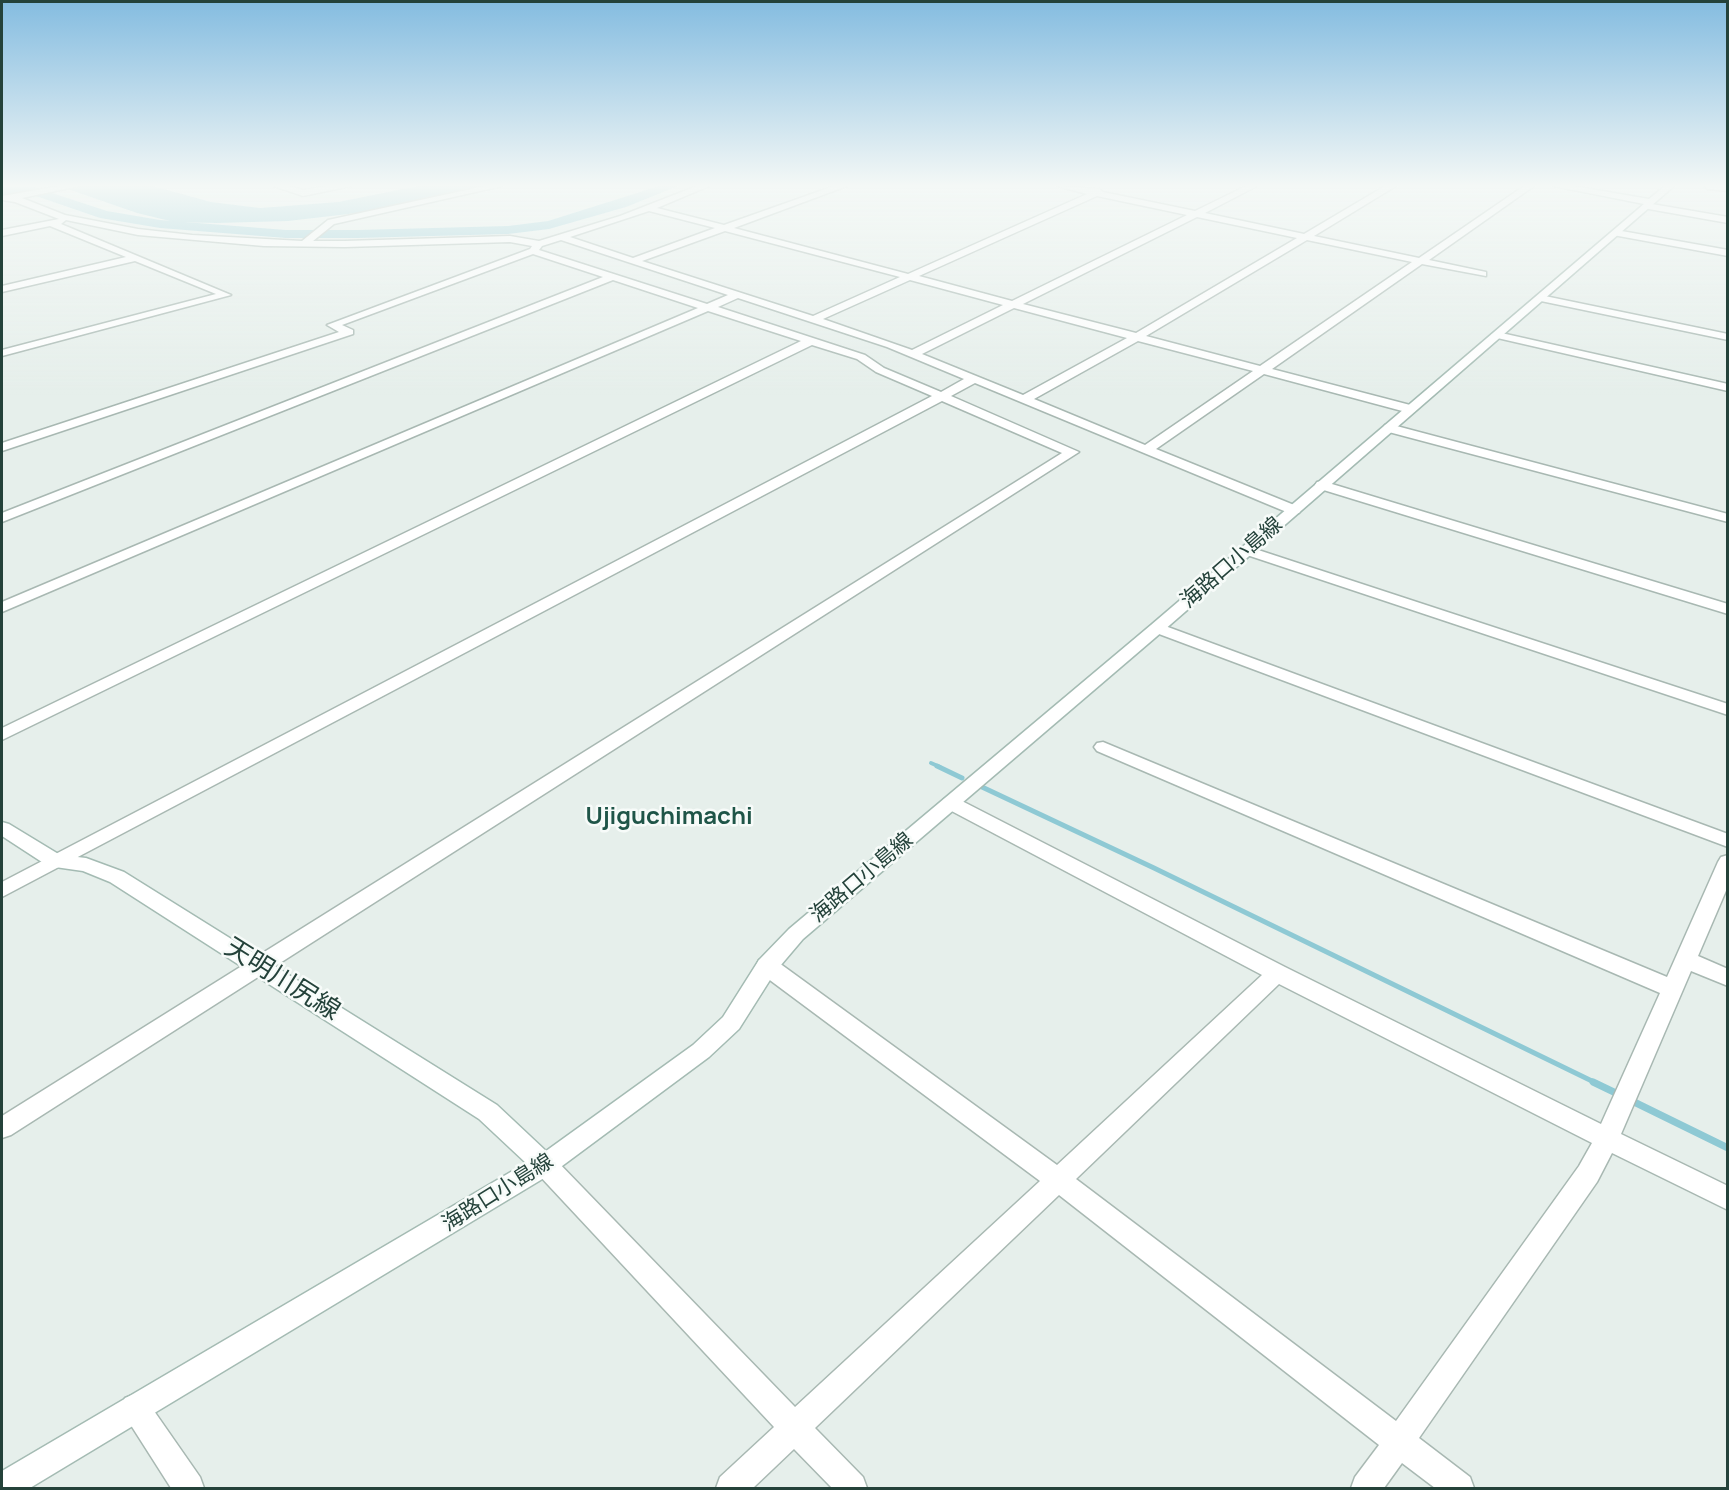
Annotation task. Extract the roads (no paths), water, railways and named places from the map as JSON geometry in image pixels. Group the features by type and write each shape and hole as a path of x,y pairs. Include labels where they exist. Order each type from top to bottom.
{"street":[{"path":"2,353 226,295 130,256"},
{"path":"2,447 349,332 332,325 514,256"},
{"path":"2,1128 1072,452 880,370 861,357 612,278 557,256"},
{"path":"620,256 912,354 1294,510"},
{"path":"635,260 648,256"},
{"path":"831,256 1410,409"},
{"path":"813,320 956,256"},
{"path":"912,354 1114,256"},
{"path":"1023,400 1137,337 1273,256"},
{"path":"1391,256 1482,274"},
{"path":"1146,450 1430,256"},
{"name":"海路口小島線","path":"2,1488 545,1165 701,1051 731,1023 767,966 796,934 1157,628 1590,256"},
{"path":"2,289 136,258"},
{"path":"2,518 612,278"},
{"path":"2,608 735,296"},
{"path":"1540,298 1728,337"},
{"path":"1497,336 1728,388"},
{"path":"2,735 811,341"},
{"path":"2,890 974,380"},
{"path":"1389,428 1728,518"},
{"path":"1322,485 1728,609"},
{"path":"1246,550 1728,710"},
{"path":"1157,628 1728,841"},
{"path":"1103,747 1673,989"},
{"path":"951,803 1277,973 1728,1199"},
{"name":"天明川尻線","path":"2,828 55,861 86,865 117,877 488,1112 545,1165 852,1488"},
{"path":"1366,1488 1588,1174 1607,1139 1728,862"},
{"path":"1685,960 1728,978"},
{"path":"767,966 1058,1180 1459,1488"},
{"path":"731,1488 1277,973"},
{"path":"135,1408 189,1488"}],"waterway":[{"path":"931,763 940,767"},
{"path":"937,766 962,778"},
{"path":"982,787 1596,1083"},
{"path":"1593,1082 1620,1095"},
{"path":"1630,1100 1728,1148"}],"district":[{"name":"Ujiguchimachi","path":"669,817"}]}
